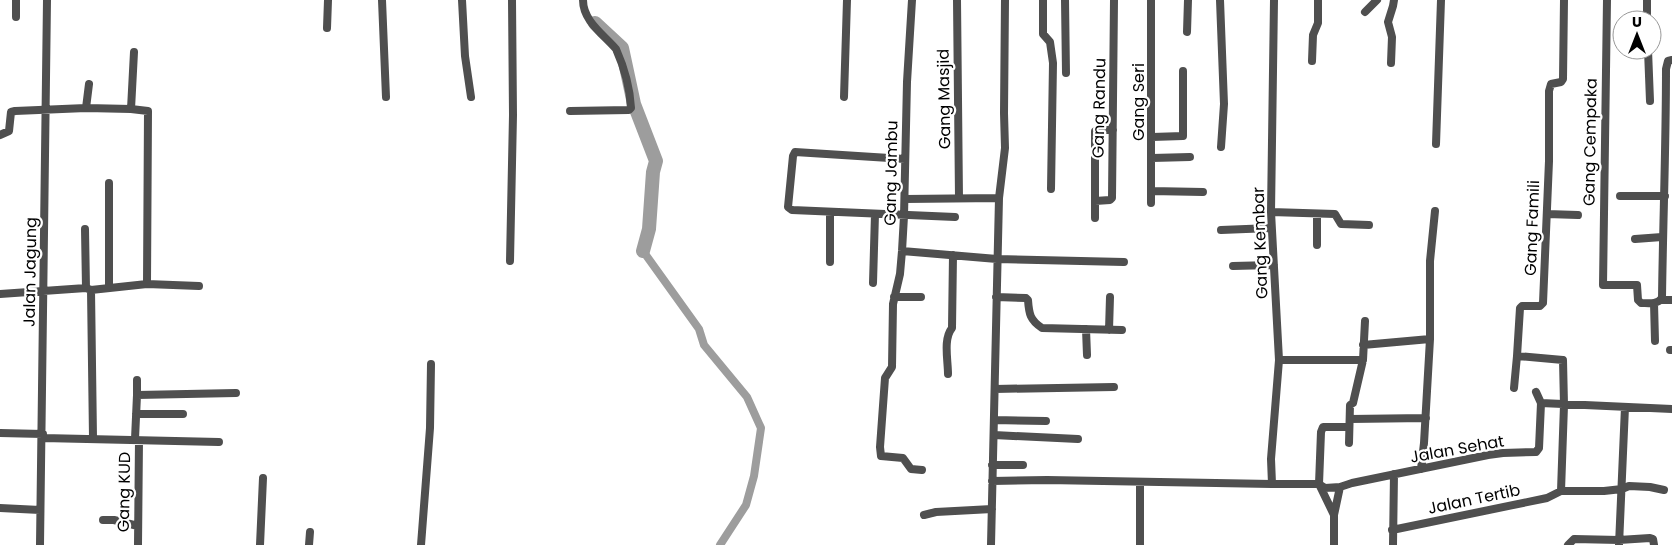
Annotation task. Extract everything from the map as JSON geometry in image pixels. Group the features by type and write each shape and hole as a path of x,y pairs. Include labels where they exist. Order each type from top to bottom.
{"street":[{"path":"16,0 16,16"},
{"name":"Jalan Jagung","path":"40,545 48,0"},
{"path":"327,28 328,0"},
{"path":"382,0 386,97"},
{"path":"462,0 465,56 471,97"},
{"path":"510,261 513,115 512,0"},
{"path":"570,111 629,110 631,108 628,86 616,49 589,20 584,9 583,0"},
{"path":"844,97 847,0"},
{"name":"Gang Jambu","path":"912,0 902,252 900,274 894,297 892,367 885,378 880,454 883,457 904,458 911,469 922,470"},
{"name":"Gang Masjid","path":"957,0 959,198"},
{"path":"991,545 999,198 1005,148 1005,0"},
{"path":"1043,0 1043,34 1050,42 1053,63 1051,189"},
{"path":"1065,0 1066,74"},
{"name":"Gang Randu","path":"1094,201 1110,200 1112,198 1114,0"},
{"name":"Gang Seri","path":"1151,0 1151,203"},
{"path":"1187,32 1188,0"},
{"path":"1220,0 1224,104 1221,147"},
{"name":"Gang Kembar","path":"1272,484 1279,360 1271,212 1274,0"},
{"path":"1312,61 1313,35 1318,22 1318,0"},
{"path":"1365,12 1377,0"},
{"path":"1391,63 1392,37 1388,22 1394,6 1394,0"},
{"path":"1436,144 1441,0"},
{"name":"Gang Famili","path":"1517,356 1520,308 1522,306 1540,306 1542,303 1547,214 1549,91 1551,84 1562,82 1563,79 1564,0"},
{"name":"Gang Cempaka","path":"1607,0 1603,285 1637,285 1639,302 1658,302"},
{"path":"131,109 134,52"},
{"path":"1648,60 1650,101"},
{"path":"1654,341 1667,198 1669,99 1666,70 1668,61 1672,60"},
{"path":"1152,137 1183,136 1183,71"},
{"path":"86,108 89,84"},
{"path":"0,135 9,131 12,111 86,108 146,110 149,115 147,284"},
{"path":"1094,218 1094,131 1113,130"},
{"path":"905,159 795,152 788,207 792,210 955,217"},
{"path":"1152,158 1190,158"},
{"path":"109,183 109,287"},
{"path":"1151,191 1203,192"},
{"path":"1620,196 1667,198"},
{"path":"905,199 999,198"},
{"path":"1421,469 1430,339 1430,261 1435,211"},
{"path":"830,212 830,262"},
{"path":"1271,212 1335,214 1341,224 1369,225"},
{"path":"873,283 875,214"},
{"path":"1317,214 1317,245"},
{"path":"1547,214 1578,215"},
{"path":"1221,230 1272,228"},
{"path":"85,229 93,438"},
{"path":"1635,239 1662,237"},
{"path":"902,252 997,259 1124,262"},
{"path":"948,374 947,346 948,333 952,328 953,255"},
{"path":"1233,266 1274,265"},
{"path":"0,294 147,284 199,286"},
{"path":"1109,330 1110,296"},
{"path":"894,297 920,297"},
{"path":"996,297 1026,298 1028,300 1029,315 1033,322 1042,328 1122,330"},
{"path":"1658,302 1672,300"},
{"path":"1348,443 1350,405 1353,403 1362,360 1365,321"},
{"path":"1086,329 1086,355"},
{"path":"1363,345 1430,339"},
{"path":"1514,388 1517,356 1562,360 1564,405 1561,491"},
{"path":"1279,360 1362,360"},
{"path":"421,545 430,428 431,364"},
{"name":"Gang KUD","path":"136,380 138,545"},
{"path":"995,389 1114,388"},
{"path":"1536,392 1541,403 1672,409"},
{"path":"137,395 236,393"},
{"name":"Jalan Sehat","path":"1340,488 1352,482 1488,455 1536,452 1539,448 1541,403"},
{"path":"1619,542 1625,407"},
{"path":"136,414 183,414"},
{"path":"1334,515 1319,484 1321,429 1349,423 1426,418"},
{"path":"994,420 1046,421"},
{"path":"0,433 219,442"},
{"path":"994,435 1078,439"},
{"path":"992,465 1023,465"},
{"path":"1393,545 1394,474"},
{"path":"260,545 263,478"},
{"path":"992,481 1047,480 1319,484 1325,488 1340,488 1334,515 1334,545"},
{"path":"1140,482 1140,545"},
{"name":"Jalan Tertib","path":"1392,530 1547,498 1561,491 1622,489 1629,486 1664,490"},
{"path":"0,508 40,510"},
{"path":"924,515 936,512 992,509"},
{"path":"102,520 114,520 138,526"},
{"path":"309,545 310,532"},
{"path":"1568,545 1574,539 1619,542 1652,538 1654,545"}],"waterway":[{"path":"595,23 622,48 634,104 656,161 653,172 649,229 643,251"},
{"path":"643,251 699,329 704,345 747,397 761,428 754,476 746,505 720,545"}]}
